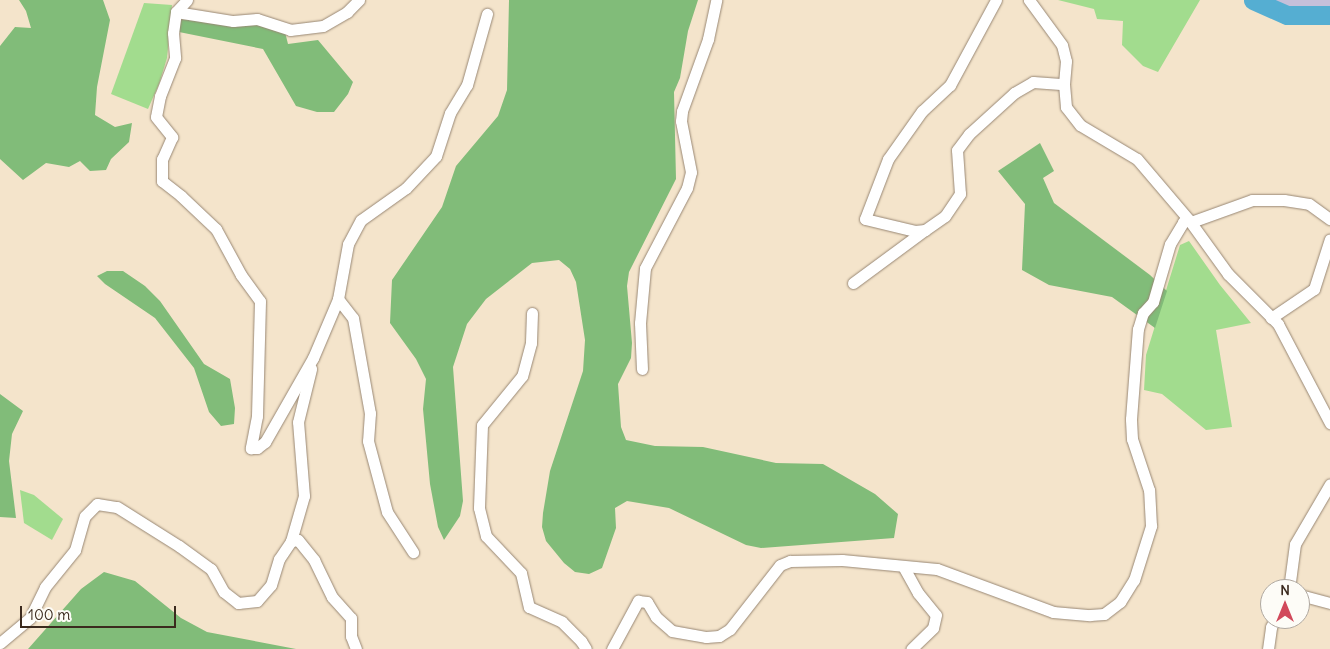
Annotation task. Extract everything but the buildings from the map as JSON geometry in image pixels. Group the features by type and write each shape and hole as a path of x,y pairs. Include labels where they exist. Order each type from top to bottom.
{"street":[{"path":"187,0 176,12 173,33 175,58 160,96 156,117 172,137 162,159 162,181 182,196 216,229 241,276 260,301 257,416 251,448 257,448 265,442 313,358 338,299 348,244 361,220 406,188 436,156 450,113 467,85 487,14"},
{"path":"176,12 234,21 258,19 290,30 323,26 347,12 359,0"},
{"path":"642,369 640,323 645,268 687,188 691,172 681,121 682,112 708,39 716,0"},
{"path":"925,230 915,231 865,218 888,159 922,111 950,85 996,0"},
{"path":"1029,0 1062,45 1066,61 1064,84 1066,107 1080,125 1137,159 1190,221 1228,274 1278,324 1326,408 1330,424"},
{"path":"853,283 945,216 960,194 957,150 969,134 1014,93 1033,82 1064,84"},
{"path":"612,649 638,601 647,602 656,617 672,631 706,637 719,636 730,629 780,566 790,561 842,560 937,570 1053,612 1090,616 1104,614 1120,602 1134,580 1151,526 1148,490 1132,439 1131,419 1138,329 1143,313 1153,302 1170,244 1183,222 1252,200 1284,200 1309,204 1330,219"},
{"path":"1271,318 1314,289 1330,239"},
{"path":"338,299 353,318 370,413 368,440 387,512 413,552"},
{"path":"532,313 531,343 522,376 482,425 479,508 486,536 521,573 528,607 562,622 581,641 586,649"},
{"path":"0,643 30,618 45,587 75,550 85,516 97,504 117,507 179,546 210,569 224,592 238,603 257,601 271,584 279,559 291,541 304,496 298,422 313,358"},
{"path":"1290,579 1295,544 1330,484"},
{"path":"291,541 298,540 314,560 332,597 350,618 351,636 356,649"},
{"path":"903,566 918,593 936,615 933,628 911,649"},
{"path":"1310,598 1330,603"},
{"path":"1268,649 1271,629"}],"shaded area":[{"path":"1272,0 1330,0 1330,6 1290,8"}],"green space":[{"path":"19,0 103,0 110,20 97,87 95,115 115,127 132,123 129,142 111,159 106,170 90,171 80,161 69,167 46,163 23,180 0,159 0,46 15,27 31,28 26,11"},
{"path":"509,0 698,0 688,31 680,78 674,92 676,179 629,272 627,286 632,343 631,358 618,384 621,427 626,440 655,446 703,447 776,463 823,464 875,494 898,514 894,538 761,548 746,545 669,508 627,501 615,508 616,528 602,568 589,574 575,572 564,563 546,541 542,527 543,513 550,471 583,371 585,340 576,282 570,269 559,260 532,263 486,299 467,324 453,367 463,501 460,516 444,540 438,527 430,484 423,409 426,379 416,359 390,323 392,280 442,207 456,166 498,116 507,90"},
{"path":"1058,0 1200,0 1158,72 1143,66 1122,45 1123,21 1097,19 1094,9"},
{"path":"144,3 172,5 167,58 159,84 148,109 111,94"},
{"path":"179,19 236,25 256,24 285,32 288,44 318,40 353,82 348,94 334,112 317,112 296,106 263,49 179,32"},
{"path":"1040,143 1054,171 1043,178 1054,203 1150,275 1167,291 1155,328 1112,297 1049,285 1022,270 1025,204 998,171"},
{"path":"1189,241 1220,285 1251,323 1216,330 1232,427 1206,430 1162,394 1144,390 1146,355 1180,245"},
{"path":"107,271 123,271 145,286 160,301 204,364 230,379 235,408 234,424 221,426 209,412 194,368 155,318 105,284 97,276"},
{"path":"0,394 23,411 12,434 9,461 16,518 0,517"},
{"path":"20,490 34,495 63,519 52,540 24,523"},
{"path":"104,572 135,581 181,618 207,632 296,649 28,649 81,589"}],"waterway":[{"path":"1253,0 1287,15 1330,15"}]}
